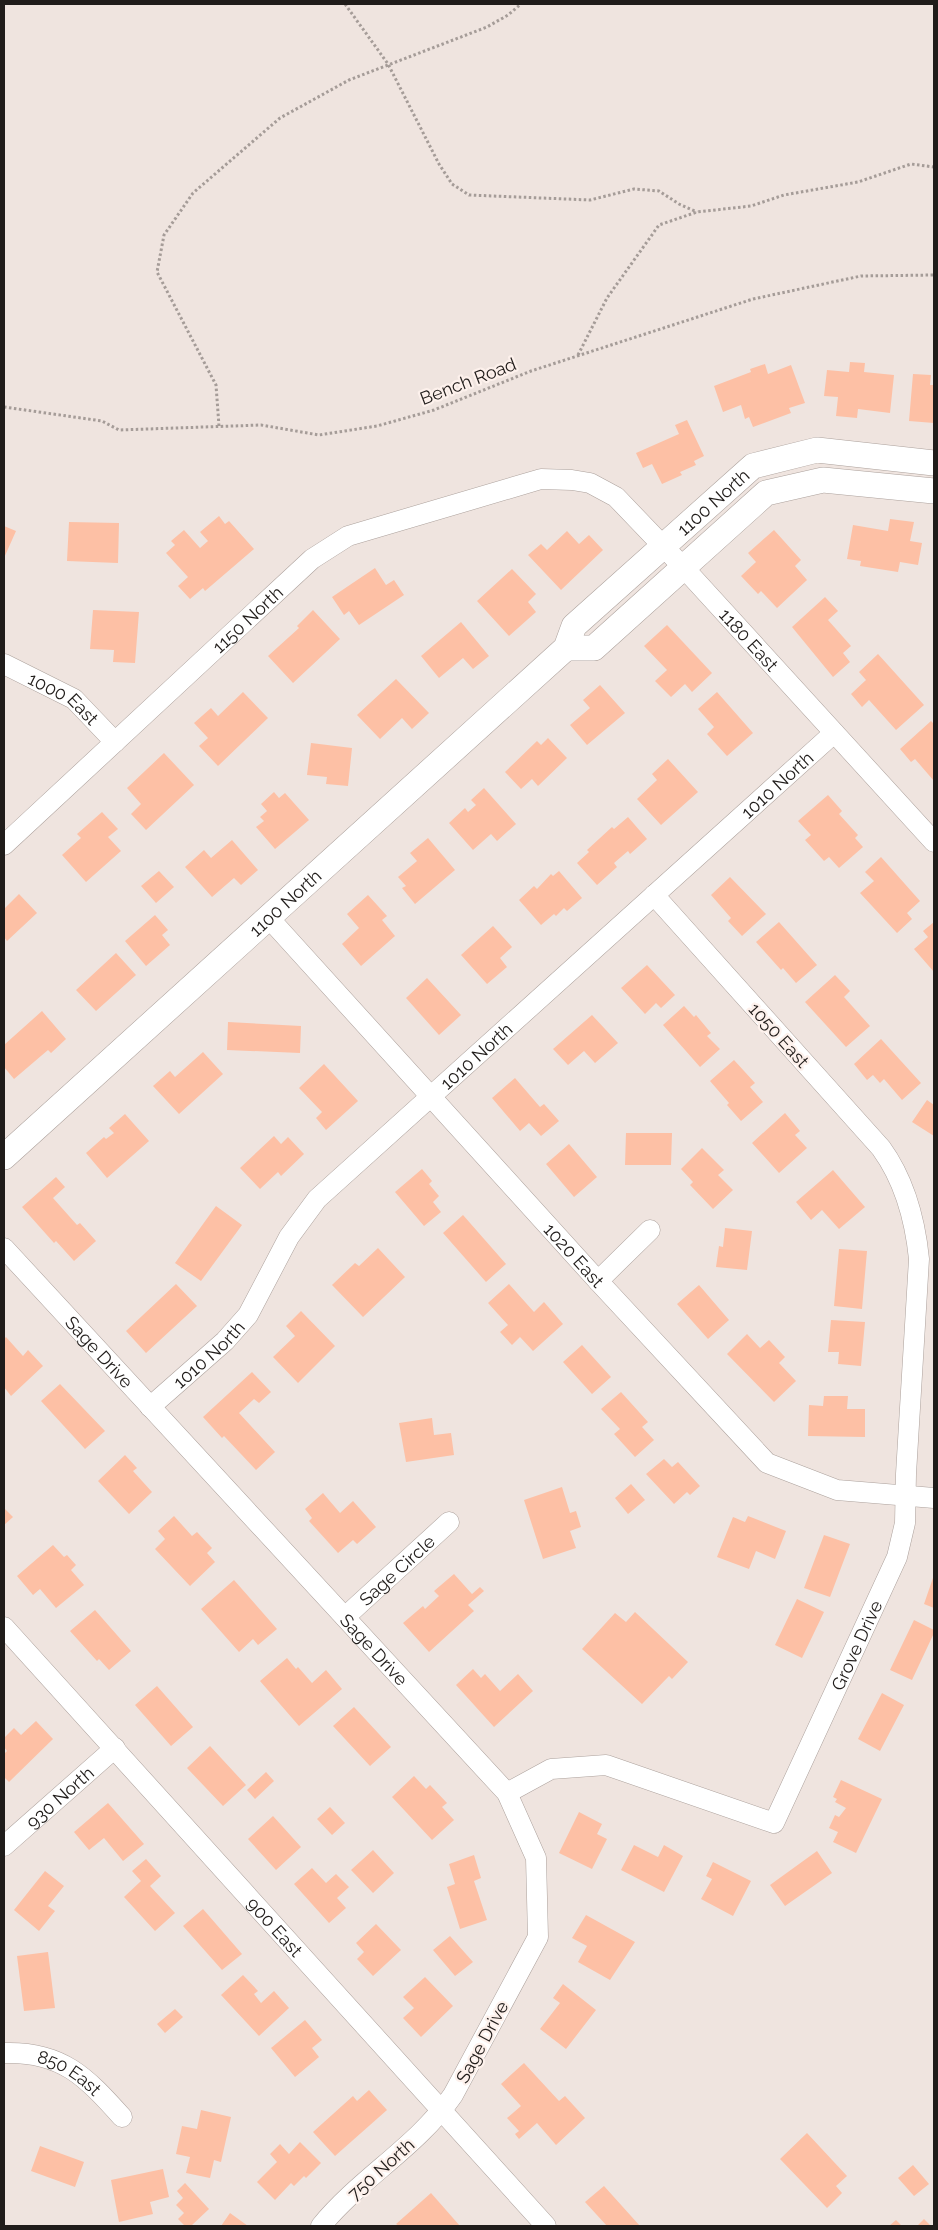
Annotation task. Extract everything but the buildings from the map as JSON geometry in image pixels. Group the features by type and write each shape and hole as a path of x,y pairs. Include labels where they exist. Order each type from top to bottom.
{"street":[{"name":"1100 North","path":"4,1157 566,648 574,626 753,466 817,450 934,463"},
{"name":"1180 East","path":"540,479 572,480 590,483 616,497 684,568 934,842"},
{"name":"1150 North","path":"4,844 312,559 348,536 540,479"},
{"name":"1100 North","path":"566,648 594,648 766,493 823,480 934,491"},
{"name":"1000 East","path":"4,664 74,700 115,742"},
{"name":"1010 North","path":"150,1407 225,1341 248,1315 289,1237 317,1199 834,733"},
{"name":"1050 East","path":"654,895 881,1148 900,1178"},
{"name":"1020 East","path":"268,918 767,1463 837,1490 934,1498"},
{"name":"Grove Drive","path":"507,1793 551,1769 606,1765 774,1823 897,1557 905,1523 906,1474 926,1298 916,1230 900,1178"},
{"path":"598,1280 650,1230"},
{"name":"Sage Drive","path":"4,1248 507,1793 536,1858 538,1937 442,2112"},
{"name":"Sage Circle","path":"345,1618 449,1522"},
{"name":"900 East","path":"4,1627 546,2226"},
{"name":"930 North","path":"4,1846 115,1748"},
{"name":"850 East","path":"4,2053 20,2052 54,2060 76,2070 95,2086 122,2117"},
{"name":"750 North","path":"321,2226 334,2211 442,2112"}],"path":[{"path":"345,4 388,64 439,164 452,184 469,195 590,200 634,189 659,191 679,204 697,212"},
{"path":"219,426 216,385 157,272 164,235 193,193 280,118 349,80 487,27 508,15 521,4"},
{"path":"578,356 607,298 659,226 697,212 751,206 784,195 858,182 910,164 934,167"},
{"name":"Bench Road","path":"4,407 102,421 119,430 261,425 319,435 377,426 434,410 531,371 753,298 861,276 934,275"}]}
